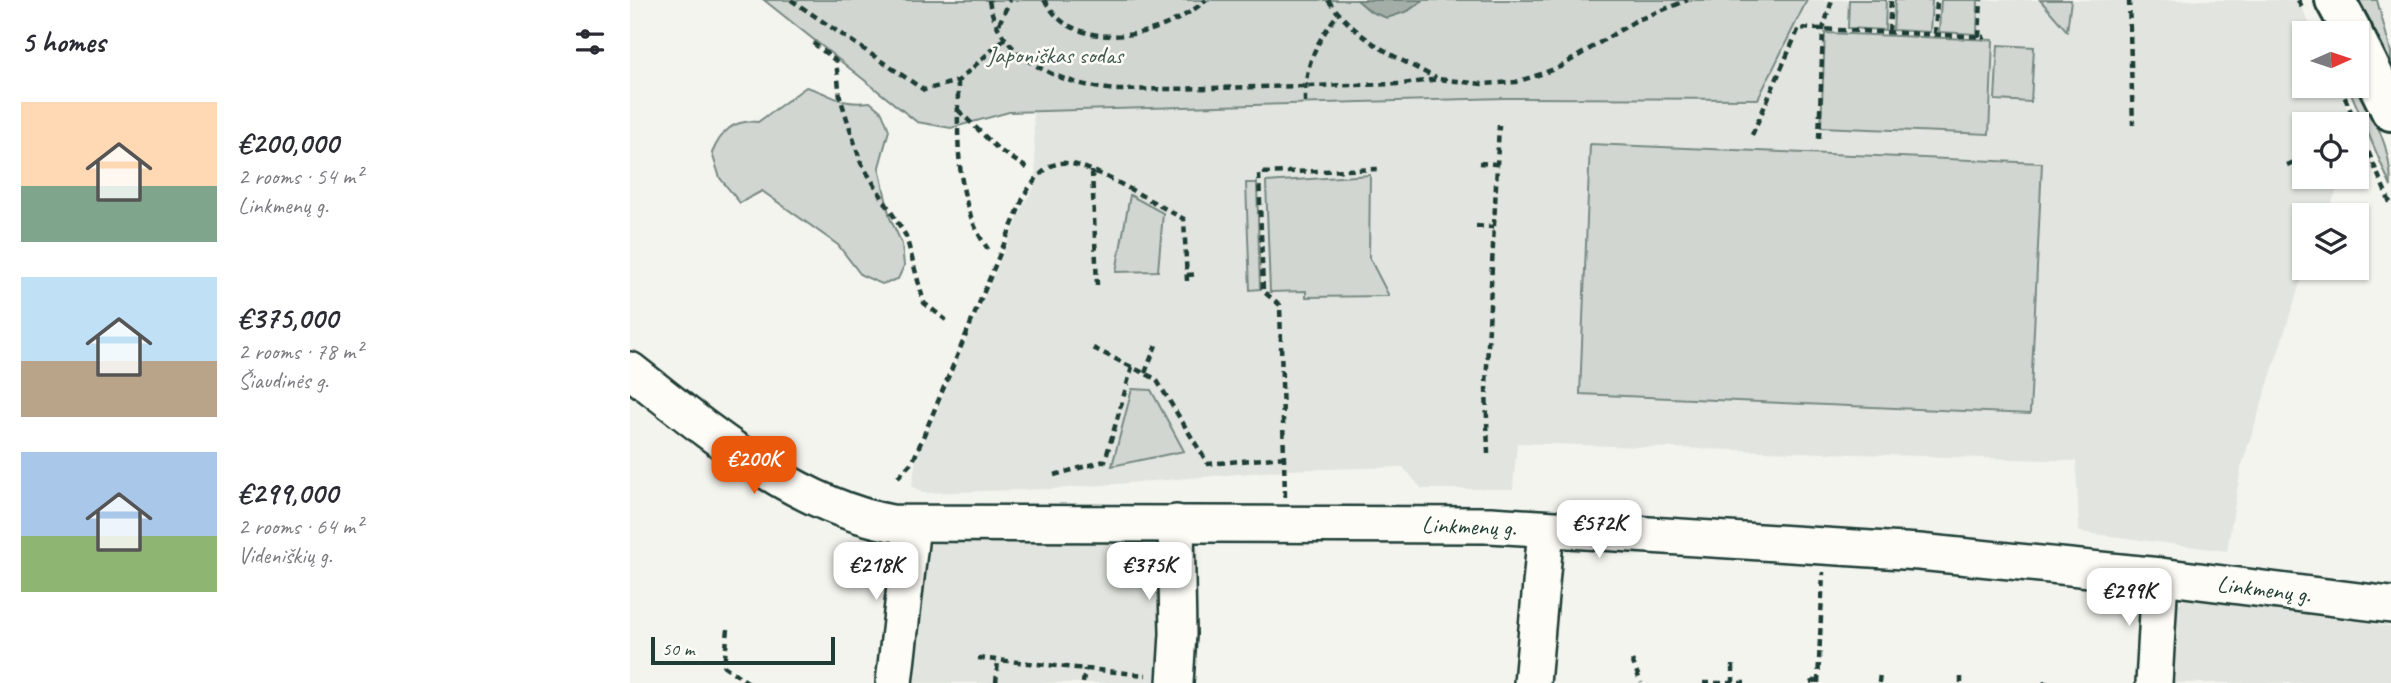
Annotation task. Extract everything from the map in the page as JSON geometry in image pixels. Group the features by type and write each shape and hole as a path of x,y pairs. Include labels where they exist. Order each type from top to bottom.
{"main road":[{"path":"2336,0 2347,21"},
{"path":"2370,94 2377,122"}],"street":[{"name":"Linkmenų g.","path":"632,375 769,472 823,504 855,516 912,525 1490,525 1824,545 2160,576 2391,605"},
{"path":"1175,523 1178,634 1175,680"},
{"path":"894,683 912,525"},
{"path":"1532,683 1546,529"},
{"path":"2154,683 2160,576"}],"path":[{"path":"791,0 925,90 958,81 1005,38"},
{"path":"989,0 1005,38 1030,62 1053,76 1093,88 1118,90 1404,84 1438,79 1482,84 1516,82 1570,61 1636,21 1688,0"},
{"path":"998,25 1010,0"},
{"path":"1044,0 1063,22 1086,34 1108,38 1176,20 1206,0"},
{"path":"1328,0 1354,30 1382,50 1438,79"},
{"path":"1819,139 1823,29 1832,0"},
{"path":"1889,32 1891,0"},
{"path":"1935,34 1937,0"},
{"path":"1752,135 1799,28 1982,37 1980,0"},
{"path":"2129,0 2133,125"},
{"path":"1305,102 1304,86 1318,39 1338,14"},
{"path":"813,43 836,61 840,97 861,163 906,236 924,303 946,320"},
{"path":"958,81 958,139 965,192 978,235 988,248"},
{"path":"2352,98 2377,122 2391,205"},
{"path":"958,110 999,150 1027,168"},
{"path":"1488,454 1486,386 1499,125"},
{"path":"898,477 913,460 1029,188 1046,169 1061,163 1083,165 1184,219 1187,278 1199,274"},
{"path":"1479,163 1497,164"},
{"path":"2287,165 2292,163"},
{"path":"1286,501 1280,305 1263,291 1259,173 1380,169"},
{"path":"1092,170 1093,270 1097,285"},
{"path":"1476,226 1494,227"},
{"path":"1145,373 1156,345"},
{"path":"1093,348 1156,379 1208,464 1285,457"},
{"path":"1054,475 1105,461 1132,367"},
{"path":"1810,683 1817,682 1824,545"},
{"path":"728,629 724,666 749,683"},
{"path":"1025,654 1025,663"},
{"path":"978,658 1175,680"},
{"path":"996,683 998,660"},
{"path":"1632,660 1641,683"},
{"path":"1733,665 1733,682"},
{"path":"1083,683 1085,668"},
{"path":"1879,683 1880,673"},
{"path":"1703,683 1745,683"}],"shaded area":[{"path":"1357,0 1423,0 1408,11 1387,18 1371,12"},
{"path":"1807,0 2040,0 2067,30 2071,0 2298,0 2308,21 2292,21 2292,98 2342,98 2349,112 2292,112 2292,189 2338,189 2331,203 2292,203 2292,280 2301,280 2241,468 2227,551 2079,532 2076,461 1517,443 1513,489 1422,489 1403,467 1290,470 1054,489 923,493 912,486 916,458 1024,204 1036,183 1033,111 1505,98 1758,99"},
{"path":"940,537 1168,537 1166,683 905,683 925,549"},
{"path":"2191,594 2391,627 2391,683 2164,683 2166,613"}],"green space":[{"name":"Japoniškas sodas","path":"764,0 1807,0 1758,99 1505,98 1009,112 951,128 917,122"},
{"path":"1849,0 1886,0 1885,30 1848,28"},
{"path":"1895,0 1932,0 1930,32 1893,30"},
{"path":"1941,0 1978,0 1977,34 1939,32"},
{"path":"2040,0 2071,0 2067,31"},
{"path":"2356,0 2377,0 2391,52 2391,71 2370,28 2370,21 2366,21"},
{"path":"1825,33 1993,40 1989,134 1821,127"},
{"path":"1998,45 2034,47 2031,102 1995,100"},
{"path":"806,87 843,101 870,102 882,112 889,130 879,167 890,218 902,244 904,266 898,279 882,284 861,275 838,245 762,191 740,203 720,178 712,153 724,133 735,125 758,122"},
{"path":"2353,98 2362,98 2381,134 2388,159 2391,187 2369,135 2369,112 2359,112"},
{"path":"1590,144 2042,163 2030,414 1580,394"},
{"path":"1370,175 1369,257 1389,296 1306,297 1306,291 1270,292 1266,182"},
{"path":"1246,183 1257,183 1260,289 1250,290"},
{"path":"1130,195 1163,213 1158,271 1116,272"},
{"path":"1132,389 1151,390 1184,451 1112,466"}]}
